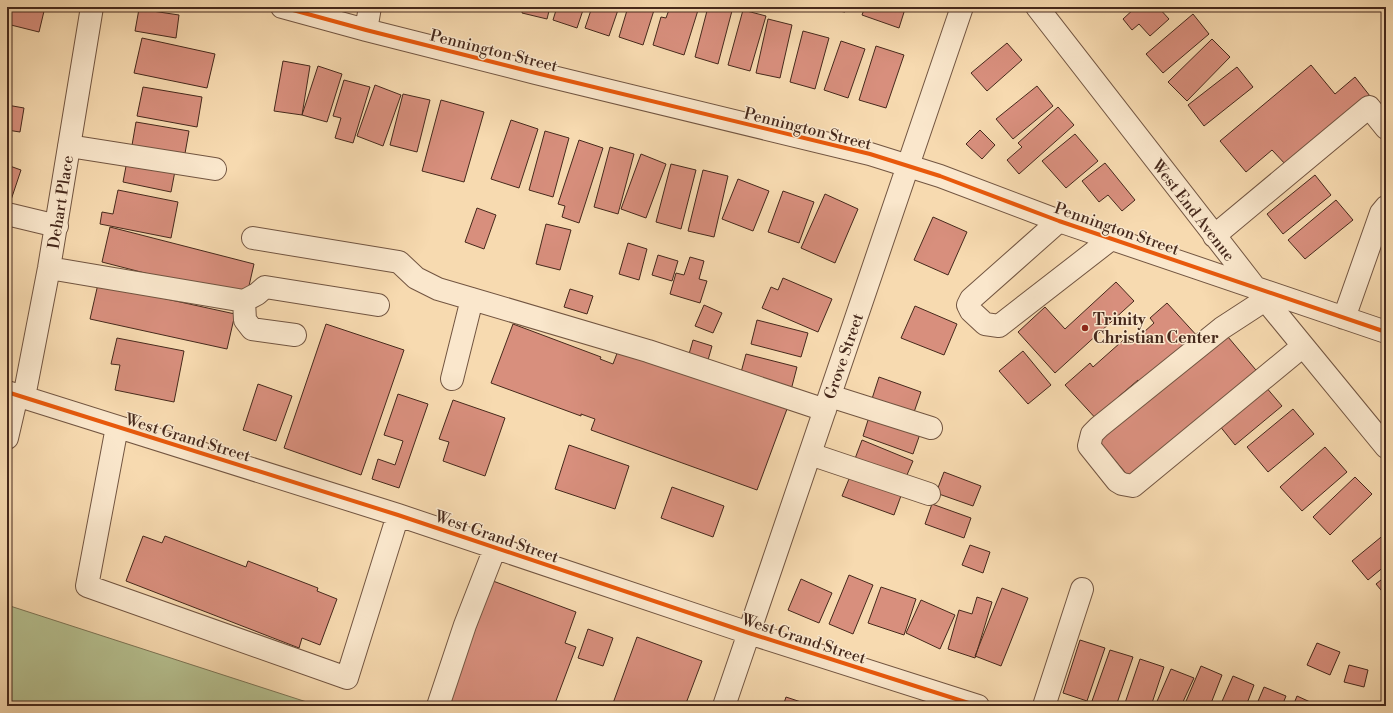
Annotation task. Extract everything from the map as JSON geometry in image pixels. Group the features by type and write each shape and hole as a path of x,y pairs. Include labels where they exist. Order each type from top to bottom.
{"street":[{"name":"Dehart Place","path":"7,438 16,394 49,268 92,7"},
{"name":"Pennington Street","path":"282,7 536,73 870,154 940,176 1059,221 1259,293 1386,332"},
{"path":"366,30 370,7"},
{"name":"Grove Street","path":"724,706 962,7"},
{"name":"West End Avenue","path":"1037,7 1259,293 1386,447"},
{"path":"1214,236 1369,107 1386,128"},
{"path":"69,146 215,169"},
{"path":"1344,318 1381,213 1386,207"},
{"path":"7,214 57,226"},
{"path":"1059,221 971,299 968,305 971,311 985,324 998,326 1111,239"},
{"path":"253,238 399,262 416,278 438,289 472,300 827,403 931,428"},
{"path":"49,268 244,302 265,287 378,305"},
{"path":"1259,293 1222,328 1092,434 1089,446 1117,481 1122,484 1133,486 1303,346"},
{"path":"452,380 472,300"},
{"path":"244,302 245,320 252,329 295,335"},
{"name":"West Grand Street","path":"16,394 398,515 749,633 978,706"},
{"path":"117,427 87,586 347,678 398,515"},
{"path":"810,454 929,494"},
{"path":"438,706 467,619 495,548"},
{"path":"1044,706 1082,589"}],"green space":[{"path":"7,605 319,706 7,706"}],"building":[{"path":"7,7 45,7 39,32 7,24"},
{"path":"501,7 513,7 512,11"},
{"path":"523,7 550,7 547,19 522,13"},
{"path":"557,7 584,7 577,28 553,20"},
{"path":"592,7 619,7 609,36 585,28"},
{"path":"628,7 655,7 643,45 619,37"},
{"path":"670,7 699,7 684,55 653,45 661,17 666,18"},
{"path":"708,7 733,7 718,64 695,57"},
{"path":"826,7 846,7 845,12 826,9"},
{"path":"865,7 900,7 905,9 899,28 862,15"},
{"path":"1136,7 1158,7 1169,19 1150,36 1139,24 1132,30 1123,19"},
{"path":"139,9 179,15 176,38 135,31"},
{"path":"743,10 766,16 750,71 728,65"},
{"path":"1193,14 1209,34 1163,73 1146,54"},
{"path":"768,19 792,25 780,78 756,73"},
{"path":"803,31 829,38 815,89 790,82"},
{"path":"142,38 215,54 207,88 134,73"},
{"path":"1212,39 1230,57 1187,101 1168,82"},
{"path":"841,41 865,49 848,98 824,90"},
{"path":"1007,43 1022,60 987,91 971,73"},
{"path":"876,46 904,55 886,108 859,100"},
{"path":"283,61 310,66 302,115 274,111"},
{"path":"1311,65 1335,94 1355,77 1370,96 1287,166 1272,150 1246,172 1220,141"},
{"path":"318,66 342,74 327,122 302,115"},
{"path":"1237,67 1253,87 1204,126 1188,105"},
{"path":"344,80 370,87 353,143 335,138 341,118 333,116"},
{"path":"375,85 401,95 383,146 357,136"},
{"path":"1037,86 1053,106 1013,139 996,119"},
{"path":"143,87 202,97 197,127 137,116"},
{"path":"403,94 430,100 417,152 390,145"},
{"path":"441,100 484,112 464,182 422,171"},
{"path":"7,105 24,108 20,132 7,130"},
{"path":"1058,107 1074,125 1019,174 1007,160 1022,147 1018,143"},
{"path":"511,120 538,129 519,188 491,179"},
{"path":"136,122 189,131 184,159 131,151"},
{"path":"980,130 995,145 982,159 966,144"},
{"path":"545,131 569,138 553,197 529,190"},
{"path":"1075,134 1098,161 1066,188 1042,161"},
{"path":"579,140 603,148 579,223 562,217 565,206 558,204"},
{"path":"610,147 634,154 618,214 594,207"},
{"path":"641,154 666,164 646,218 621,209"},
{"path":"127,161 175,171 171,192 123,182"},
{"path":"1105,163 1135,200 1122,211 1108,195 1099,202 1082,181"},
{"path":"671,164 696,170 681,229 656,222"},
{"path":"7,165 21,170 7,212"},
{"path":"703,170 728,176 714,237 688,231"},
{"path":"1315,175 1331,195 1283,234 1267,214"},
{"path":"738,179 769,191 753,231 722,219"},
{"path":"118,190 178,202 171,238 100,224 102,212 113,214"},
{"path":"783,191 814,202 799,243 768,232"},
{"path":"825,194 858,209 835,263 801,248"},
{"path":"1336,200 1353,220 1305,259 1288,240"},
{"path":"477,208 496,215 484,249 465,242"},
{"path":"933,217 967,232 948,275 914,260"},
{"path":"546,224 571,230 560,270 536,264"},
{"path":"110,227 254,264 246,299 102,262"},
{"path":"628,243 647,249 639,280 619,274"},
{"path":"658,255 678,261 672,281 652,275"},
{"path":"690,257 704,261 699,279 707,281 700,303 670,294 676,273 684,275"},
{"path":"783,278 832,299 818,332 762,308 771,287 778,290"},
{"path":"1116,282 1134,301 1055,373 1018,332 1045,307 1065,329"},
{"path":"98,284 235,314 227,349 90,319"},
{"path":"570,289 593,296 587,314 564,307"},
{"path":"1167,303 1199,338 1144,387 1138,380 1117,398 1099,422 1065,385 1090,363 1093,367 1129,335 1134,341 1154,323 1150,318"},
{"path":"704,305 722,313 713,333 695,326"},
{"path":"915,306 957,324 944,355 901,338"},
{"path":"757,320 808,333 801,357 751,344"},
{"path":"326,324 404,350 361,475 284,448"},
{"path":"513,324 601,357 600,359 613,364 619,348 787,409 757,490 591,430 595,419 581,414 581,416 491,383"},
{"path":"1228,337 1261,376 1135,484 1096,438 1210,340 1216,347"},
{"path":"117,338 184,351 174,402 115,390 120,365 111,364"},
{"path":"693,340 712,346 706,367 687,361"},
{"path":"1023,351 1051,385 1028,404 999,371"},
{"path":"746,354 797,367 791,390 740,376"},
{"path":"879,377 921,392 912,418 870,405"},
{"path":"258,384 292,396 276,441 243,430"},
{"path":"1265,386 1282,406 1235,445 1219,425"},
{"path":"398,394 428,404 399,488 372,479 378,459 395,465 403,441 384,435"},
{"path":"453,400 505,418 485,476 443,461 449,442 439,439"},
{"path":"1293,409 1314,434 1268,472 1247,447"},
{"path":"869,417 920,434 913,454 863,436"},
{"path":"862,440 913,461 903,484 853,464"},
{"path":"569,445 629,466 615,509 555,489"},
{"path":"1325,447 1347,472 1302,511 1280,487"},
{"path":"944,472 981,486 973,506 936,493"},
{"path":"851,474 902,493 894,515 842,496"},
{"path":"1355,477 1372,494 1330,535 1313,517"},
{"path":"672,487 724,506 713,537 661,518"},
{"path":"932,504 971,518 964,538 925,524"},
{"path":"1386,533 1386,565 1368,580 1352,561"},
{"path":"143,536 162,543 165,536 246,567 248,561 318,588 317,591 337,599 320,645 302,638 299,648 126,581"},
{"path":"970,545 990,552 983,573 962,565"},
{"path":"849,575 873,585 853,634 829,624"},
{"path":"1386,576 1386,596 1376,584"},
{"path":"801,579 832,593 819,623 788,610"},
{"path":"493,581 576,612 565,643 576,647 554,706 447,706"},
{"path":"881,587 916,599 904,635 868,623"},
{"path":"1002,588 1028,598 1001,666 975,656"},
{"path":"977,597 992,602 975,658 948,649 959,610 972,614"},
{"path":"921,600 955,615 940,649 906,633"},
{"path":"588,629 613,638 603,666 578,658"},
{"path":"637,637 702,661 685,706 612,706"},
{"path":"1080,640 1105,648 1087,701 1063,693"},
{"path":"1317,643 1340,652 1330,675 1307,665"},
{"path":"1110,650 1133,657 1116,706 1106,706 1092,701"},
{"path":"1140,659 1164,667 1151,706 1124,706"},
{"path":"1349,665 1368,670 1364,687 1344,682"},
{"path":"1201,666 1222,675 1210,706 1184,706"},
{"path":"1171,669 1194,678 1181,706 1155,706"},
{"path":"1233,676 1254,685 1246,706 1220,706"},
{"path":"1264,687 1286,696 1282,706 1256,706"},
{"path":"1297,696 1319,706 1293,706"},
{"path":"786,697 813,706 783,706"}],"cycle path":[{"path":"282,7 536,73 870,154 940,176 1059,221 1386,332"},
{"path":"7,392 398,515 749,633 978,706"}],"place":[{"name":"Trinity Christian Center","path":"1085,328"}]}
